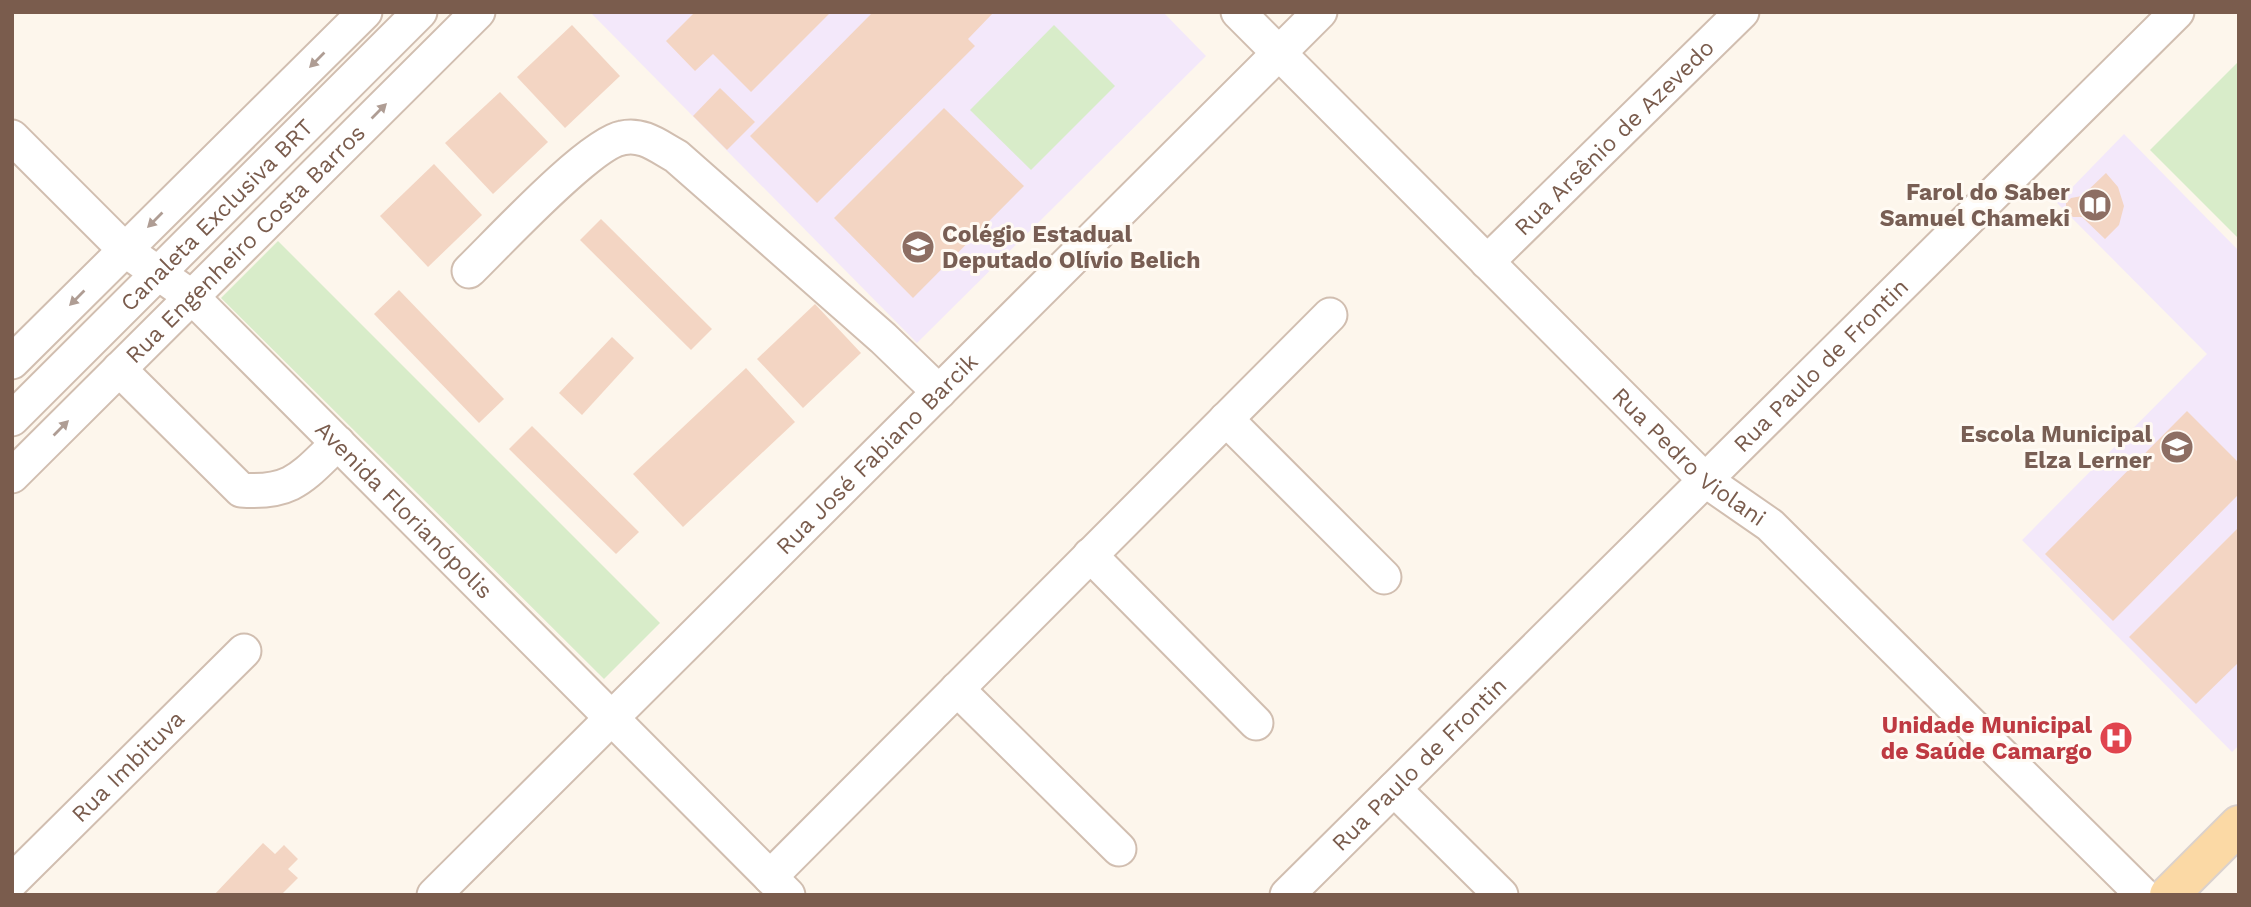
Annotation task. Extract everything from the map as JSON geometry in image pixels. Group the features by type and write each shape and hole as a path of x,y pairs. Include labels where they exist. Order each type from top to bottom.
{"main road":[{"path":"2169,895 2239,825"}],"street":[{"path":"12,362 365,12"},
{"name":"Canaleta Exclusiva BRT","path":"12,419 421,12"},
{"name":"Rua Engenheiro Costa Barros","path":"12,476 478,12"},
{"name":"Rua Pedro Violani","path":"1238,12 1705,480 1770,525 2143,895"},
{"name":"Rua José Fabiano Barcik","path":"434,895 1320,12"},
{"name":"Rua Arsênio de Azevedo","path":"1487,262 1742,12"},
{"name":"Rua Paulo de Frontin","path":"1287,895 2177,12"},
{"name":"Avenida Florianópolis","path":"12,137 125,250 192,297 779,886"},
{"path":"469,271 585,160 622,138 643,138 676,156 883,338 939,392"},
{"path":"779,886 957,689 1330,315"},
{"path":"119,369 241,490 281,489 300,479 338,443"},
{"path":"1226,419 1384,577"},
{"path":"1090,555 1256,723"},
{"name":"Rua Imbituva","path":"12,881 244,651"},
{"path":"957,689 1119,849"},
{"path":"1394,789 1501,895"}],"shaded area":[{"name":"Colégio Estadual Deputado Olívio Belich","path":"590,12 1163,12 1206,56 917,343"},
{"name":"Escola Municipal Elza Lerner","path":"2124,134 2239,251 2239,745 2232,752 2022,540 2207,354 2057,203"}],"green space":[{"path":"1054,25 1115,86 1031,170 970,110"},
{"path":"2239,61 2239,239 2150,150"},
{"path":"278,241 660,623 604,679 221,298"}],"building":[{"path":"695,12 831,12 751,92 713,54 695,71 666,41"},
{"path":"873,12 994,12 968,39 975,46 817,203 750,136"},
{"path":"572,25 620,76 565,128 517,77"},
{"path":"720,88 755,122 727,150 693,116"},
{"path":"500,92 548,142 493,194 445,143"},
{"path":"944,108 1024,186 913,298 834,218"},
{"path":"434,164 482,215 428,267 380,216"},
{"name":"Farol do Saber Samuel Chameki","path":"2106,173 2118,187 2124,206 2119,225 2105,239 2082,217 2073,217 2066,211 2066,203 2071,198 2082,196"},
{"path":"601,219 712,329 691,350 580,240"},
{"path":"399,290 504,399 479,423 374,314"},
{"path":"815,304 861,353 803,408 757,359"},
{"path":"612,337 634,358 582,415 559,393"},
{"path":"746,368 795,422 683,527 633,474"},
{"path":"2187,411 2239,463 2239,494 2113,621 2045,554"},
{"path":"532,426 639,532 616,554 509,449"},
{"path":"2239,527 2239,662 2196,704 2129,637"},
{"path":"263,843 275,854 284,845 298,859 288,869 298,878 281,895 214,895"}],"place":[{"name":"Farol do Saber Samuel Chameki","path":"2095,205"},
{"name":"Colégio Estadual Deputado Olívio Belich","path":"918,247"},
{"name":"Escola Municipal Elza Lerner","path":"2177,447"},
{"name":"Unidade Municipal de Saúde Camargo","path":"2116,738"}]}
